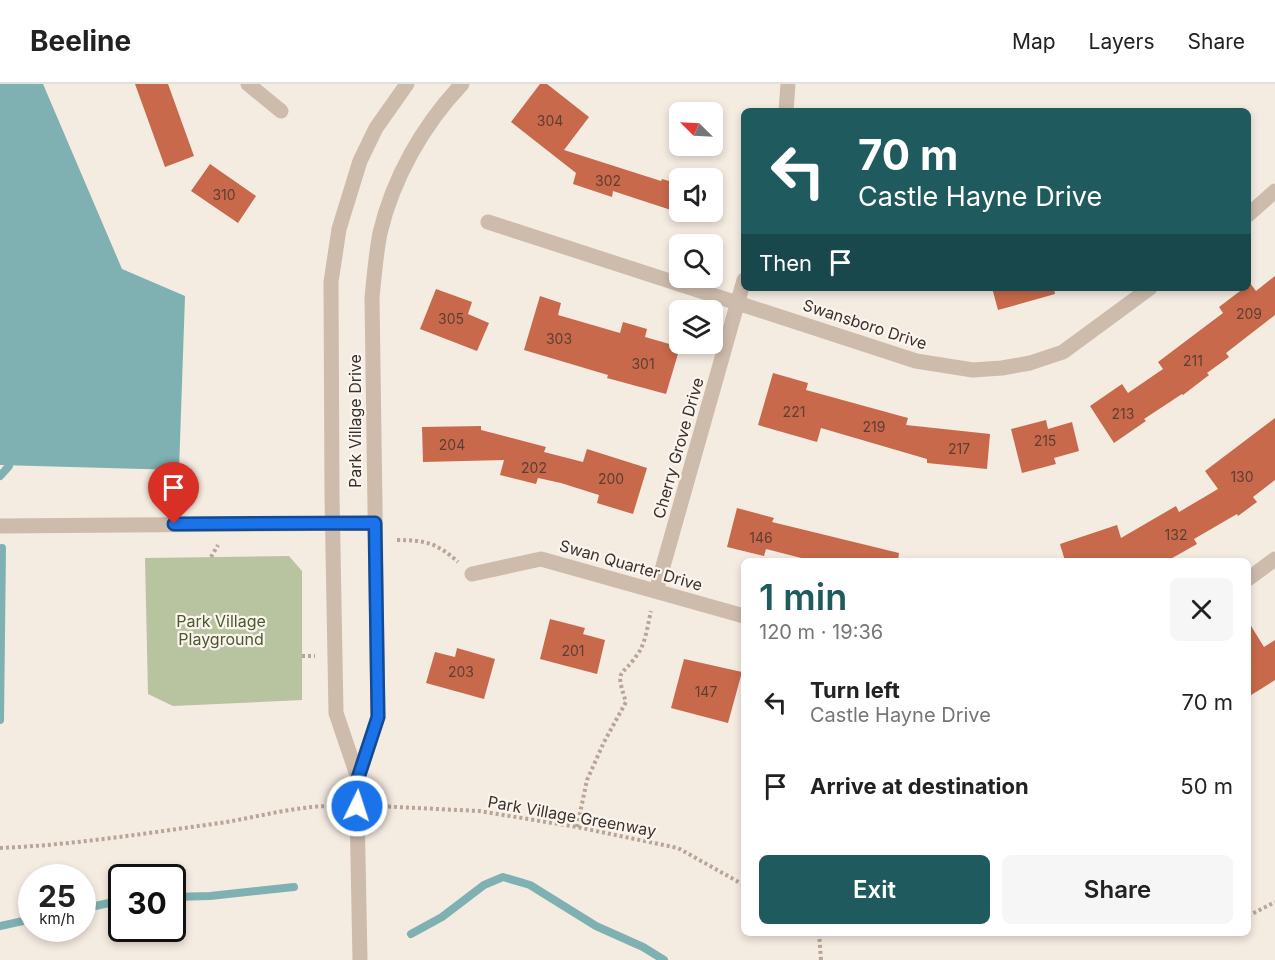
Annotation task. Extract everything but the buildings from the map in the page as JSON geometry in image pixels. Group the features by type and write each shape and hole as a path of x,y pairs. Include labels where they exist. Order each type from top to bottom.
{"street":[{"path":"248,84 281,111"},
{"name":"Park Village Drive","path":"358,778 336,712 331,282 339,229 360,161 376,128 407,84"},
{"name":"Park Village Drive","path":"360,960 358,778 378,717 372,298 381,233 392,195 428,124 462,84"},
{"path":"786,108 788,84"},
{"path":"1251,213 1275,191"},
{"name":"Swansboro Drive","path":"488,222 916,361 973,370 1030,363 1063,352 1146,291"},
{"name":"Cherry Grove Drive","path":"656,591 741,291"},
{"path":"0,526 375,523"},
{"name":"Swan Quarter Drive","path":"472,574 541,559 741,615"},
{"path":"1251,577 1275,559"}],"path":[{"path":"397,540 424,541 442,548 472,574"},
{"path":"577,826 587,780 626,702 619,681 622,671 639,651 656,591"},
{"path":"302,656 315,656"},
{"path":"0,848 73,843 336,806"},
{"name":"Park Village Greenway","path":"375,806 479,811 577,826 678,848 741,883"},
{"path":"1251,914 1275,902"},
{"path":"819,936 821,960"}],"green space":[{"name":"Park Village Playground","path":"289,556 302,571 302,700 173,706 148,694 145,558"}],"water":[{"path":"0,84 43,84 122,269 185,296 179,470 0,465"}],"waterway":[{"path":"0,449 9,466 0,476"},
{"path":"0,720 2,548"},
{"path":"411,934 442,917 484,885 503,877 530,885 596,926 643,947 664,960"},
{"path":"186,897 294,887"},
{"path":"96,906 108,903"},
{"path":"0,926 18,922"}],"route":[{"path":"174,524 375,523 378,717 358,778 357,806"}]}
